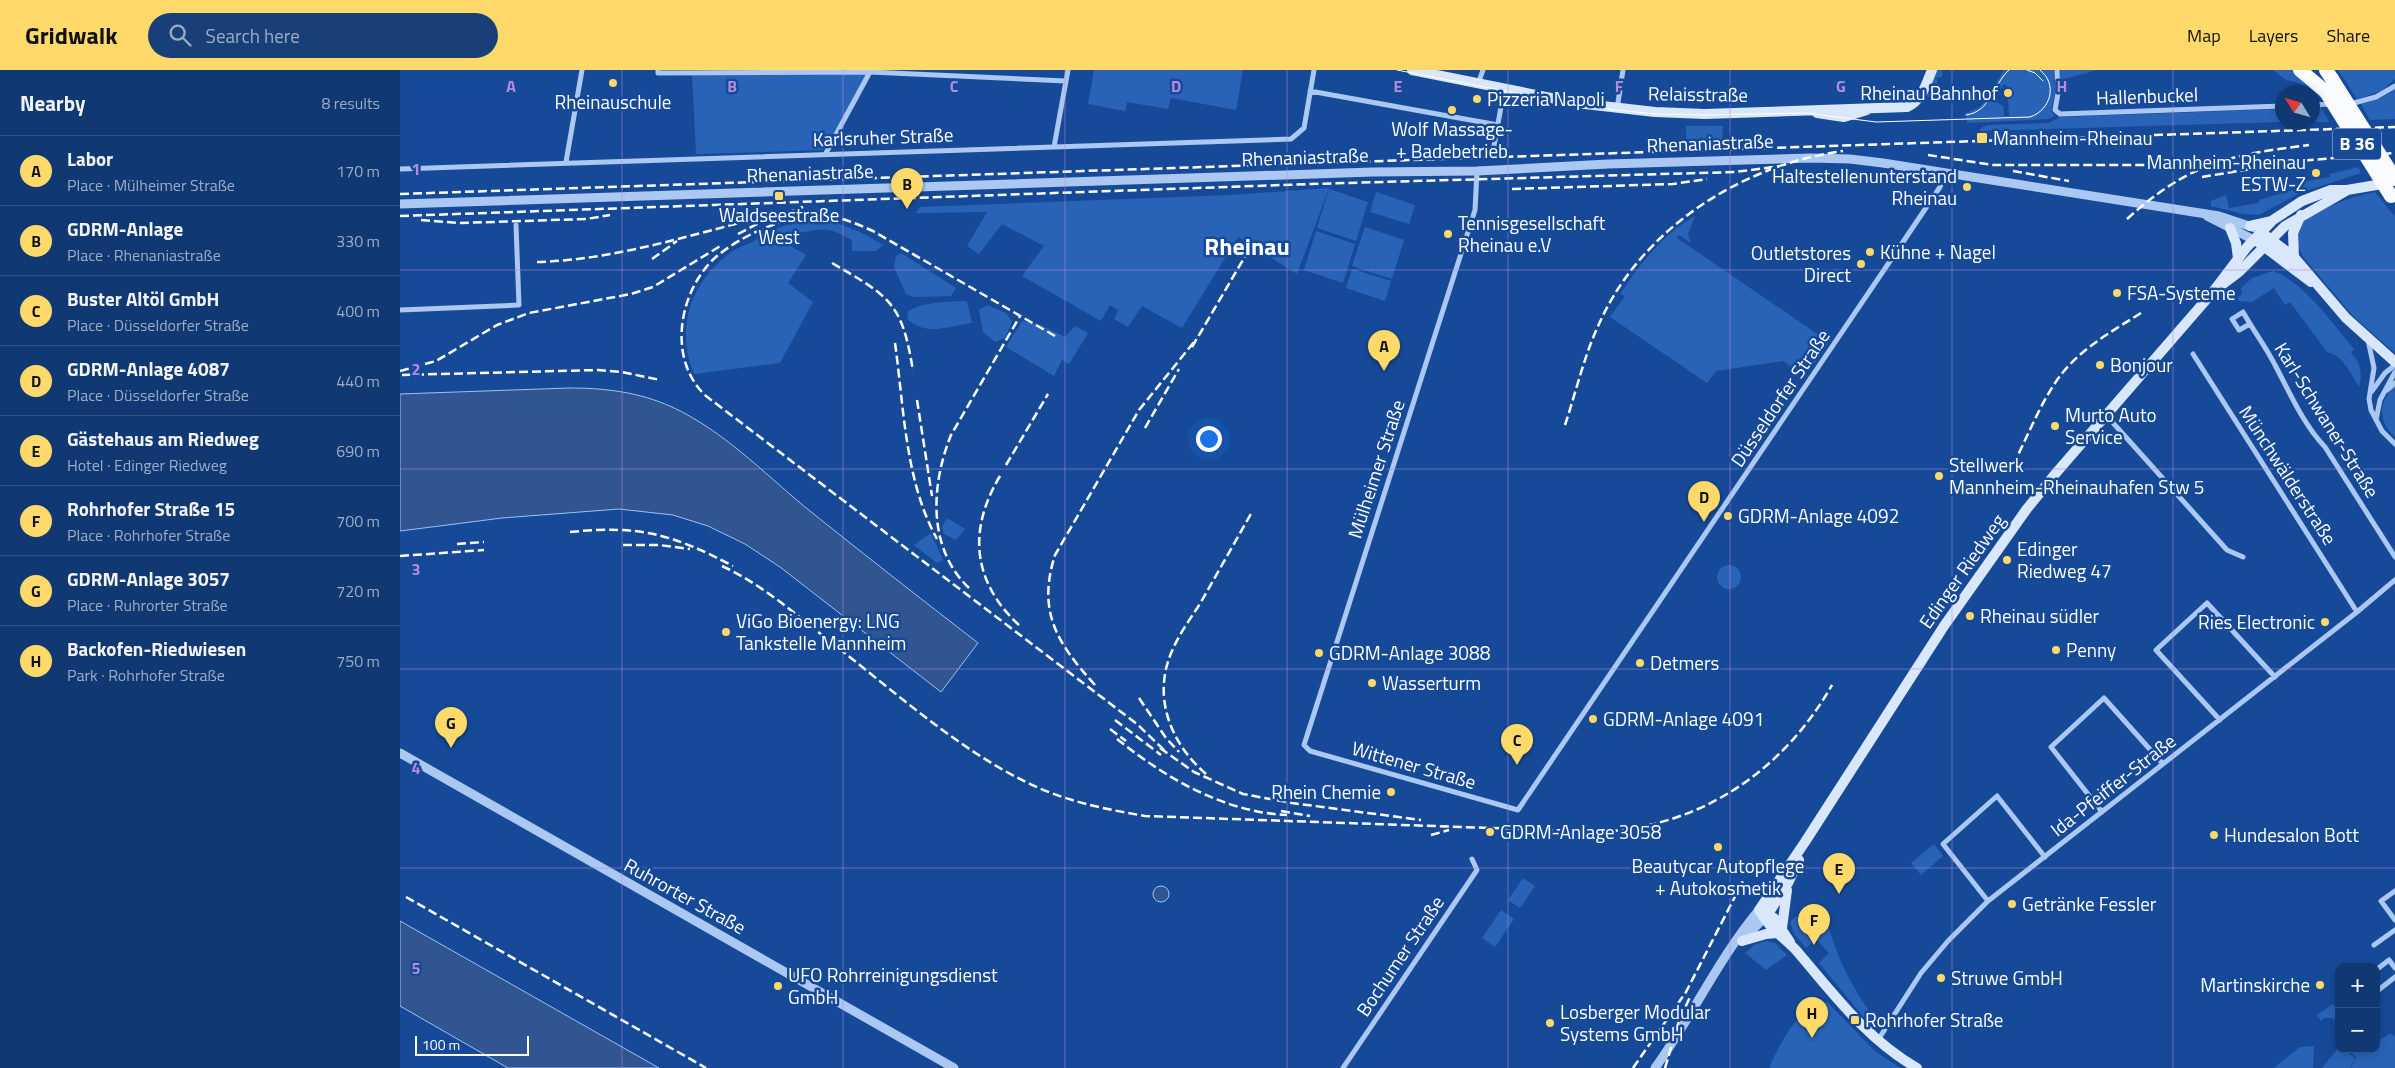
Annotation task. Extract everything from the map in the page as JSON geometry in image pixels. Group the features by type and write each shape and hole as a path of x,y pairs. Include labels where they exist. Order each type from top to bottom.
{"highway":[{"name":"B 36","path":"2316,75 2393,198"},
{"name":"B 36","path":"2316,75 2395,180"}],"main road":[{"name":"Relaisstraße","path":"1412,70 1504,90 1617,109 1689,114 1807,111 1844,117 1867,110 1911,106 1920,96 1932,70"},
{"path":"2250,226 2273,220 2302,201 2320,193 2347,190 2395,180"},
{"name":"Edinger Riedweg","path":"2212,293 2239,272 2271,238 2301,215 2347,190"},
{"path":"2294,257 2293,233 2301,215"},
{"name":"Edinger Riedweg","path":"1764,914 1805,842 1921,662 1985,567 2056,472 2212,293 2238,258 2273,220"},
{"path":"2230,228 2236,243 2238,258"},
{"name":"Rhenaniastraße","path":"2262,232 2294,257 2319,289"},
{"path":"2254,240 2319,289 2368,340 2395,364"},
{"name":"Edinger Riedweg","path":"1764,914 1788,883 1805,842"},
{"path":"1779,931 1788,883"},
{"path":"1764,914 1855,1020 1877,1041 1917,1068"},
{"path":"1742,941 1779,931"}],"street":[{"path":"566,162 582,70"},
{"path":"1054,147 1068,70"},
{"name":"Karlsruher Straße","path":"400,169 826,153 1291,139 1304,128 1314,70"},
{"path":"1478,85 1483,70"},
{"path":"1617,109 1624,70"},
{"name":"Hallenbuckel","path":"2057,70 2058,94 2055,110 2060,114 2275,106"},
{"path":"658,72 871,71 1066,81"},
{"path":"826,153 871,71"},
{"path":"2320,105 2351,104 2368,100 2395,86"},
{"path":"1494,146 1504,90"},
{"path":"1310,91 1498,125"},
{"name":"Rhenaniastraße","path":"400,204 1363,172 1477,171 1608,164 1811,158 1850,159 2206,216 2219,216 2262,232"},
{"name":"Mülheimer Straße","path":"1304,745 1475,210 1477,171"},
{"name":"Düsseldorfer Straße","path":"1518,810 1900,247 1940,186 1944,173"},
{"name":"Rhenaniastraße","path":"2206,216 2254,240"},
{"path":"400,310 519,304 516,225"},
{"name":"Karl-Schwaner-Straße","path":"2250,324 2316,438 2325,447 2395,557"},
{"path":"2368,340 2374,368 2372,391"},
{"name":"Münchwälderstraße","path":"2193,354 2357,612"},
{"path":"2395,364 2385,373 2372,391 2369,399 2370,410 2382,431 2395,444"},
{"path":"2376,420 2380,400 2395,372"},
{"path":"2384,392 2395,383"},
{"path":"2106,415 2227,550 2243,557"},
{"name":"Ida-Pfeiffer-Straße","path":"1877,1041 1921,973 1948,941 1988,901 2275,677 2395,580"},
{"path":"2220,720 2156,650 2207,603 2275,677"},
{"path":"2102,812 2051,747 2104,698 2163,764"},
{"name":"Wittener Straße","path":"1304,745 1310,751 1518,810"},
{"name":"Ruhrorter Straße","path":"400,753 739,941 954,1068"},
{"path":"1988,901 1943,844 1997,796 2045,857"},
{"name":"Bochumer Straße","path":"1343,1068 1476,870 1472,859"},
{"path":"2395,891 2381,902 2395,920"},
{"path":"1723,961 1764,914"},
{"path":"1655,1068 1671,1046 1737,937 1764,914"},
{"path":"2374,946 2395,930"},
{"path":"2380,967 2389,960 2395,968"},
{"path":"2380,989 2395,977"}],"shaded area":[{"path":"1094,70 1243,70 1236,110 1171,98 1168,109 1127,102 1125,111 1088,104"},
{"path":"1937,70 1942,70 1942,77 1934,78 1937,79 1938,93 1972,92 1972,94 1939,99 1928,97 1926,94"},
{"path":"2004,70 2054,70 2055,93 2051,111 2055,116 2048,119 1967,123 1966,113 1980,107 1988,97 2003,106 2004,116 2009,116 2008,99 2013,90 2004,84 1998,93 1996,92 1994,95 1990,93"},
{"path":"2060,70 2097,70 2060,80"},
{"path":"2273,70 2293,70 2306,85 2286,80"},
{"path":"2338,70 2395,70 2395,79 2381,91 2357,99"},
{"path":"870,72 824,150 696,154 692,74"},
{"path":"2395,90 2395,119 2370,120 2361,104 2379,99"},
{"path":"2321,107 2329,122 2320,122"},
{"path":"2275,109 2275,122 1980,131 1982,127 1989,125 2049,123 2060,117"},
{"path":"1686,126 1723,126 1722,139 1686,140"},
{"path":"2358,167 2361,173 2302,192 2259,215 2243,214 2211,206 2211,201 2226,195 2229,208 2259,203 2259,200 2293,190 2293,192 2301,188 2303,182 2330,177 2330,174"},
{"path":"1329,188 1297,274 1238,237 1182,328 1142,306 1128,327 1114,319 1118,310 1110,305 1101,321 1022,276 1044,246 1002,224 979,254 967,246 987,212 916,213 920,207 1231,195"},
{"path":"1329,189 1368,202 1356,241 1317,228"},
{"path":"1376,192 1415,205 1409,224 1370,212"},
{"path":"2375,192 2395,217 2395,353 2353,316 2304,258 2297,245 2296,238 2301,222 2327,207"},
{"path":"1695,216 1688,234 1691,243 1679,235 1677,238 1829,342 1810,370 1808,368 1800,373 1783,361 1716,371 1707,383 1610,317 1625,296 1620,294 1653,250 1683,223"},
{"path":"813,220 832,222 850,228 883,245 876,251 852,251 852,240 838,233 822,229 800,233 792,247 806,255 788,283 813,302 780,363 694,374 686,341 686,326 689,310 702,282 734,250 779,227"},
{"path":"1365,227 1404,240 1392,279 1352,266"},
{"path":"1316,231 1355,244 1343,283 1304,270"},
{"path":"901,253 956,288 951,296 914,297 906,294 894,267 896,256"},
{"path":"1352,269 1391,281 1385,301 1346,288"},
{"path":"2273,271 2285,276 2296,284 2327,316 2354,349 2351,353 2358,362 2361,373 2359,387 2342,361 2327,352 2290,302 2285,305 2274,288 2252,302 2239,301 2237,298 2242,294 2241,288 2252,278"},
{"path":"967,301 972,323 930,329 923,328 907,319 908,311 922,305"},
{"path":"987,305 1006,313 1012,322 1005,338 995,342 983,332 979,310"},
{"path":"1022,321 1041,325 1065,337 1075,326 1088,333 1069,364 1062,360 1054,376 1006,347"},
{"path":"2395,386 2395,437 2385,425 2382,412 2385,398"},
{"path":"569,388 609,390 634,394 672,407 708,427 742,452 826,524 978,643 941,692 780,567 745,544 708,526 673,515 619,509 502,518 400,531 400,394"},
{"path":"947,518 965,529 956,540 944,534 942,527"},
{"path":"931,533 943,560 937,563 914,545"},
{"path":"1729,565 1738,568 1741,577 1738,586 1729,589 1720,586 1717,577 1720,568"},
{"path":"1934,844 1943,856 1921,875 1911,863"},
{"path":"1523,878 1535,886 1520,908 1508,900"},
{"path":"1158,886 1164,886 1169,891 1167,900 1158,902 1153,897 1153,891"},
{"path":"1501,910 1514,919 1495,947 1482,938"},
{"path":"1826,916 1840,960 1854,987 1880,1026 1878,1028 1874,1028 1866,1020 1819,963 1829,953 1816,939 1806,948 1794,934 1790,922 1795,917"},
{"path":"400,921 659,1068 508,1068 400,1006"},
{"path":"1766,941 1775,943 1787,955 1766,970 1745,953 1754,945"},
{"path":"1816,999 1828,1003 1876,1052 1900,1068 1769,1068 1790,1029 1805,1014"},
{"path":"2333,1004 2335,1006 2335,1020 2333,1018 2324,1018 2321,1021 2317,1015"},
{"path":"2391,1033 2395,1037 2395,1068 2350,1068 2357,1058 2351,1053 2380,1053 2380,1040"},
{"path":"2314,1046 2313,1068 2274,1068 2300,1047"},
{"path":"2335,1052 2348,1053 2356,1059 2349,1068 2322,1068"}],"tram line":[{"path":"1397,70 1598,108 1655,114 1806,113 1876,122 2030,117 2043,109 2050,96 2049,82 2040,70"},
{"path":"1966,115 1981,109 2009,70"},
{"path":"2027,70 2035,73 2043,81"}],"railway":[{"path":"400,194 2395,127"},
{"path":"2127,219 2170,185 2211,165 2255,153 2309,145"},
{"path":"1565,425 1594,336 1617,290 1640,259 1668,231 1698,207 1732,187 1768,171 1805,159 1843,151"},
{"path":"2202,177 2299,161 2395,153"},
{"path":"1928,155 1993,165 2149,165"},
{"path":"400,216 1311,184 1735,172 1781,166"},
{"path":"2013,171 2069,181"},
{"path":"1512,189 1673,184 1707,179"},
{"path":"738,234 759,223 803,207"},
{"path":"421,220 460,223 586,219 610,215"},
{"path":"1055,336 873,231 855,223 829,216 795,219 766,227 740,240 717,256 704,270 694,287 686,305 682,324 682,344 686,363 693,381 706,396 1137,724 1165,751"},
{"path":"537,262 593,257 621,252 759,218"},
{"path":"652,259 677,241"},
{"path":"400,371 436,361 497,325 529,313 631,294 653,287 722,245"},
{"path":"1192,347 1250,248"},
{"path":"832,263 868,285 890,304 898,315 904,330 913,371"},
{"path":"2013,465 2049,392 2064,371 2092,345 2144,311"},
{"path":"969,588 955,572 946,554 940,535 937,515 939,474 951,435 1020,316"},
{"path":"1095,685 1070,655 1054,626 1048,593 1055,555 1139,410 1194,342"},
{"path":"895,343 907,444 912,469 926,517 937,539"},
{"path":"1145,428 1179,369"},
{"path":"402,375 598,370 622,372 660,380"},
{"path":"1006,465 1048,394"},
{"path":"917,400 932,496"},
{"path":"1000,476 989,496 983,517 979,536 980,556 984,574 992,592 1004,609 1020,626"},
{"path":"1206,774 1193,762 1183,748 1168,718 1164,702 1166,668 1178,638 1201,602 1252,512"},
{"path":"570,532 616,530 655,534 692,546 733,566"},
{"path":"457,544 484,542"},
{"path":"623,545 659,545 690,549"},
{"path":"400,556 484,550"},
{"path":"722,566 750,581 776,599 924,716 1000,768 1040,789 1070,799 1145,816 1577,831 1622,830 1656,824 1717,800 1745,783 1793,739 1814,713 1832,685"},
{"path":"1139,698 1166,738 1179,752"},
{"path":"1115,720 1161,755"},
{"path":"1110,729 1126,741"},
{"path":"1117,739 1155,767 1218,800 1240,807 1287,815"},
{"path":"1160,748 1194,772 1243,794 1292,803 1421,820"},
{"path":"1281,811 1310,816"},
{"path":"1431,835 1449,830"},
{"path":"1633,1068 1686,992 1743,881"},
{"path":"406,897 706,1068"},
{"path":"1665,1068 1679,1021 1690,997"}],"place":[{"name":"Rheinauschule","path":"613,83"},
{"name":"Rheinau Bahnhof","path":"2008,93"},
{"name":"Pizzeria Napoli","path":"1477,99"},
{"name":"Wolf Massage- + Badebetrieb","path":"1452,110"},
{"name":"Mannheim-Rheinau","path":"1982,138"},
{"name":"Mannheim-Rheinau ESTW-Z","path":"2316,173"},
{"name":"Haltestellenunterstand Rheinau","path":"1967,187"},
{"name":"Waldseestraße West","path":"779,196"},
{"name":"GDRM-Anlage","path":"907,209"},
{"name":"Tennisgesellschaft Rheinau e.V","path":"1448,234"},
{"name":"Kühne + Nagel","path":"1870,252"},
{"name":"Outletstores Direct","path":"1861,264"},
{"name":"FSA-Systeme","path":"2117,293"},
{"name":"Bonjour","path":"2100,365"},
{"name":"Labor","path":"1384,371"},
{"name":"Murto Auto Service","path":"2055,426"},
{"name":"Stellwerk Mannheim-Rheinauhafen Stw 5","path":"1939,476"},
{"name":"GDRM-Anlage 4092","path":"1728,516"},
{"name":"GDRM-Anlage 4087","path":"1704,522"},
{"name":"Edinger Riedweg 47","path":"2007,560"},
{"name":"Rheinau südler","path":"1970,616"},
{"name":"Ries Electronic","path":"2325,622"},
{"name":"ViGo Bioenergy: LNG Tankstelle Mannheim","path":"726,632"},
{"name":"Penny","path":"2056,650"},
{"name":"GDRM-Anlage 3088","path":"1319,653"},
{"name":"Detmers","path":"1640,663"},
{"name":"Wasserturm","path":"1372,683"},
{"name":"GDRM-Anlage 4091","path":"1593,719"},
{"name":"GDRM-Anlage 3057","path":"451,748"},
{"name":"Buster Altöl GmbH","path":"1517,765"},
{"name":"Rhein Chemie","path":"1391,792"},
{"name":"GDRM-Anlage 3058","path":"1490,832"},
{"name":"Hundesalon Bott","path":"2214,835"},
{"name":"Beautycar Autopflege + Autokosmetik","path":"1718,847"},
{"name":"Gästehaus am Riedweg","path":"1839,894"},
{"name":"Getränke Fessler","path":"2012,904"},
{"name":"Rohrhofer Straße 15","path":"1814,945"},
{"name":"Struwe GmbH","path":"1941,978"},
{"name":"Martinskirche","path":"2320,985"},
{"name":"UFO Rohrreinigungsdienst GmbH","path":"778,986"},
{"name":"Rohrhofer Straße","path":"1855,1020"},
{"name":"Losberger Modular Systems GmbH","path":"1550,1023"},
{"name":"Backofen-Riedwiesen","path":"1812,1038"}],"district":[{"name":"Rheinau","path":"1247,247"}]}
